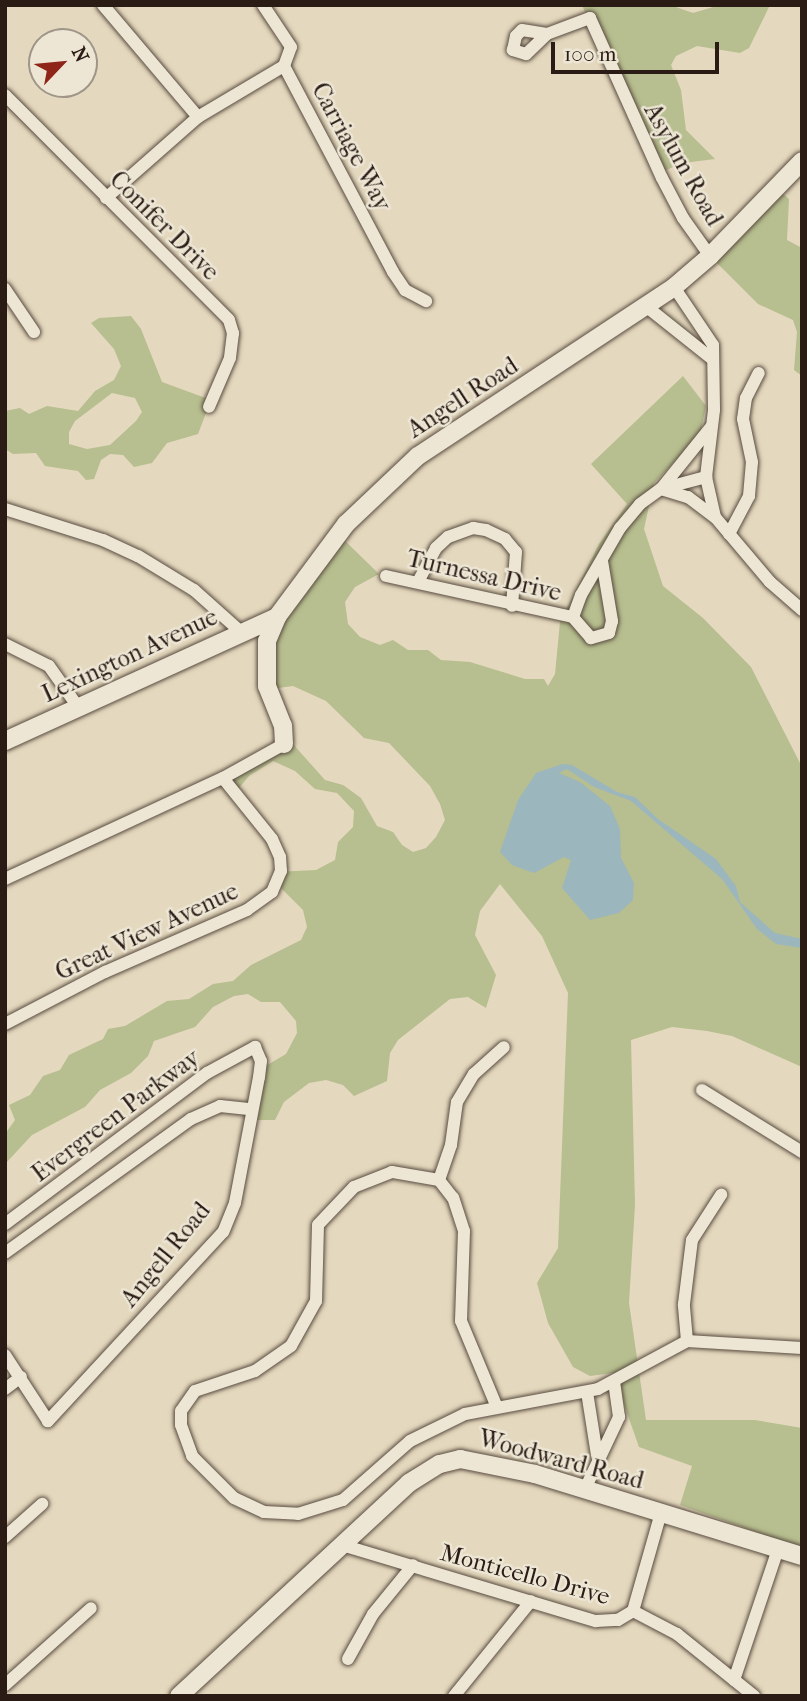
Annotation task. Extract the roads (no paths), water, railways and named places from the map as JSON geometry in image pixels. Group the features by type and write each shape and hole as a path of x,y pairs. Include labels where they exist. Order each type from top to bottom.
{"street":[{"path":"103,5 198,117"},
{"name":"Carriage Way","path":"264,6 291,47 284,66 393,272 405,290 426,301"},
{"name":"Asylum Road","path":"547,34 590,19 662,178 683,218 710,256"},
{"path":"106,198 198,117 284,66"},
{"name":"Conifer Drive","path":"5,95 229,320 230,358 209,407"},
{"name":"Angell Road","path":"284,744 264,663 277,617 346,524 385,483 418,456 674,287 710,256 802,161"},
{"path":"674,287 713,345 711,358 715,385 706,477 715,517"},
{"path":"5,289 34,332"},
{"path":"647,307 711,358"},
{"path":"729,534 749,496 752,462 743,419 746,398 759,373"},
{"path":"602,561 611,606 609,633 591,638 573,617 602,561 629,515 661,489 711,427"},
{"path":"661,489 706,477"},
{"path":"661,489 688,497 715,517 802,610"},
{"path":"5,509 103,540 138,556 194,590 241,632"},
{"path":"419,580 436,548 448,537 473,528 486,530 505,539 516,552 512,606"},
{"name":"Turnessa Drive","path":"386,576 419,580 512,606 573,617"},
{"name":"Lexington Avenue","path":"5,741 277,617"},
{"path":"5,643 49,666 78,708"},
{"path":"5,878 223,778 284,744"},
{"name":"Great View Avenue","path":"5,1024 105,972 247,910 272,892 281,871 280,857 272,839 223,778"},
{"path":"439,1180 451,1145 457,1101 474,1074 504,1046"},
{"name":"Angell Road","path":"20,1377 48,1421 223,1232 234,1203 261,1062 255,1047"},
{"name":"Evergreen Parkway","path":"5,1224 207,1073 255,1047"},
{"path":"702,1090 802,1152"},
{"name":"Evergreen Parkway","path":"5,1253 191,1119 220,1106 250,1109"},
{"path":"496,1405 461,1321 464,1231 453,1198 439,1180 404,1172 375,1175 325,1213 316,1242 316,1301 303,1330 270,1363 195,1391 181,1411 181,1425 192,1456 234,1498 264,1512 298,1514 343,1500 426,1430 496,1405 587,1392 614,1383 687,1341 802,1348"},
{"path":"687,1341 684,1304 692,1240 721,1195"},
{"path":"5,1355 20,1377 5,1389"},
{"path":"584,1489 597,1455 618,1417 614,1383"},
{"path":"587,1392 597,1455"},
{"name":"Woodward Road","path":"180,1695 409,1483 440,1464 460,1459 584,1489 802,1556"},
{"path":"5,1537 42,1504"},
{"path":"633,1611 661,1513"},
{"name":"Monticello Drive","path":"342,1545 596,1621 618,1620 633,1611 677,1634 754,1696"},
{"path":"734,1680 778,1549"},
{"path":"348,1659 373,1614 413,1565"},
{"path":"454,1696 531,1601"},
{"path":"5,1685 91,1608"}],"water":[{"path":"562,764 572,765 617,792 635,797 658,819 716,859 736,886 740,902 775,933 802,939 802,948 776,944 757,929 722,879 631,801 594,787 567,769 559,773 580,782 610,806 620,829 621,858 634,883 633,900 619,913 590,920 562,888 571,860 564,857 534,873 512,865 500,852 518,800 536,773"}]}
